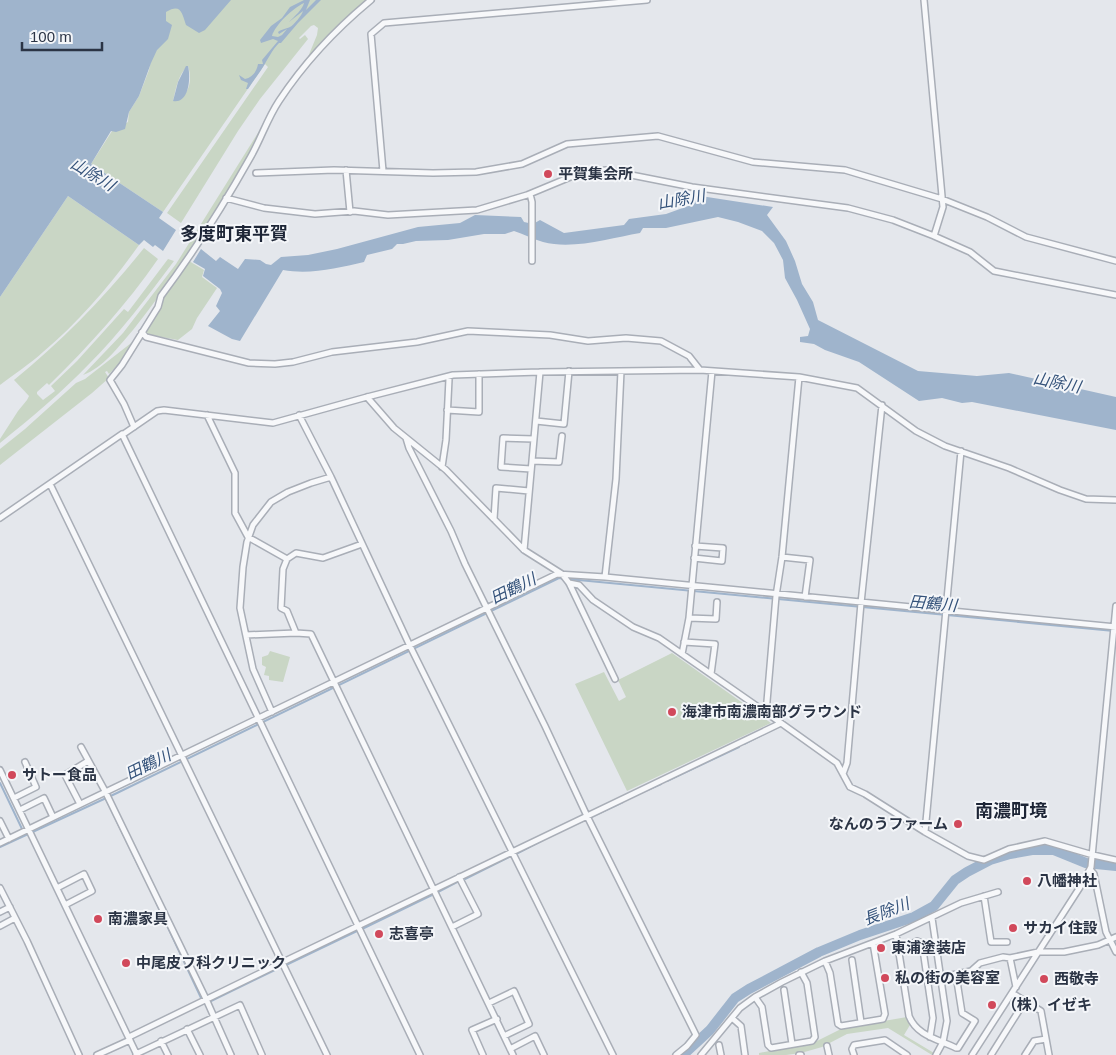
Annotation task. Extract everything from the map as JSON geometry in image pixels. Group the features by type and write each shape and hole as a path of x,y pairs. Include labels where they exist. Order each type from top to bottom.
{"street":[{"path":"134,427 124,404 110,380 122,365 158,307 161,296 202,238 251,157 270,115 280,100 302,69 331,37 371,0"},
{"path":"382,171 371,34 384,23 647,0"},
{"path":"924,0 943,207 934,236"},
{"path":"256,173 346,170 433,173 476,172 522,164 567,144 658,136 753,162 845,170 942,199 987,217 1026,237 1116,261"},
{"path":"346,170 350,212"},
{"path":"226,198 264,208 315,214 350,212 388,215 478,210 530,194 580,173 606,170 692,187 848,208 893,220 934,236 970,252 994,271 1116,296"},
{"path":"530,194 532,202 532,261"},
{"path":"142,332 146,337 243,361 275,364 293,362 332,352 417,342 468,331 550,335 588,341 626,338 661,341 689,356 700,370"},
{"path":"125,433 157,412 164,410 273,423 453,375 569,371 700,370 799,377 857,388 916,431 945,446 1008,468 1086,499 1116,500"},
{"path":"536,421 564,424 569,371"},
{"path":"605,577 616,478 621,371"},
{"path":"682,654 692,590 712,371"},
{"path":"524,550 540,372"},
{"path":"447,410 479,412 479,374"},
{"path":"766,713 799,377"},
{"path":"442,466 446,440 449,379"},
{"path":"367,397 394,428 442,466 524,550 563,575 615,679"},
{"path":"843,774 847,762 860,606 882,405"},
{"path":"207,415 234,473 235,513 248,537 287,559"},
{"path":"299,415 613,1055"},
{"path":"0,518 122,434 420,1055"},
{"path":"532,461 559,462 562,436"},
{"path":"406,438 409,448 587,816 696,1035 676,1055"},
{"path":"531,469 501,467 503,438 534,439"},
{"path":"925,832 944,613 961,452"},
{"path":"272,712 253,669 240,608 243,567 248,537 253,524 271,502 288,492 331,477"},
{"path":"50,484 327,1055"},
{"path":"494,519 496,488 529,491"},
{"path":"296,633 287,610 281,608 283,569 287,559 296,553 323,558 362,544"},
{"path":"694,558 722,561 723,548 695,546"},
{"path":"782,557 810,560 805,597"},
{"path":"0,843 29,831 80,804 106,795 183,758 335,682 412,648 488,611 557,574 605,577 692,590 776,598 805,597 860,606 1114,629"},
{"path":"568,582 579,585 593,600 633,627 659,638 837,763 850,787 866,794 925,832 968,856 984,860 1008,849 1045,841 1092,857 1116,860"},
{"path":"689,618 716,619 717,602"},
{"path":"972,1055 1091,868 1116,606"},
{"path":"246,635 311,634 513,1055"},
{"path":"684,642 715,644 711,674"},
{"path":"101,1054 206,999 781,723"},
{"path":"81,747 206,999 231,1055"},
{"path":"80,804 65,775 88,761"},
{"path":"14,798 36,786 25,762"},
{"path":"0,770 136,1054 240,1004 262,1055"},
{"path":"20,810 44,798 53,817"},
{"path":"0,821 9,839"},
{"path":"1091,868 1094,874 1106,932 1116,952"},
{"path":"57,888 84,874 92,891 65,905"},
{"path":"452,927 478,914 459,877"},
{"path":"0,888 80,1055"},
{"path":"700,1055 740,1008 755,996 825,961 896,934 961,903 998,892"},
{"path":"984,896 991,942 1007,942"},
{"path":"0,912 10,908"},
{"path":"0,926 15,918"},
{"path":"932,918 948,1021 944,1042 937,1055"},
{"path":"896,934 909,1016 916,1028 930,1037 958,1048 974,1021 962,1013 956,975"},
{"path":"942,977 971,971 980,963 1004,957 1010,958 1038,952 1064,952 1098,945 1110,938 1116,937"},
{"path":"898,950 918,942 922,943 933,1018 930,1037"},
{"path":"825,961 830,972 838,1024 840,1026 883,1019 885,1014 873,943"},
{"path":"1010,958 1016,987"},
{"path":"852,960 861,1022"},
{"path":"755,996 762,1007 768,1045 772,1048 812,1041 815,1037 807,984 801,972"},
{"path":"784,990 792,1044"},
{"path":"489,1004 514,991 529,1024 504,1036"},
{"path":"1012,993 1041,1012 1049,1055"},
{"path":"991,1055 1025,1001"},
{"path":"732,1018 741,1026 746,1055"},
{"path":"483,1055 472,1030 497,1019"},
{"path":"188,1028 200,1055"},
{"path":"510,1049 535,1036 544,1055"},
{"path":"1025,1055 1034,1041 1046,1039"},
{"path":"854,1055 852,1049 854,1045 885,1040 907,1055"},
{"path":"161,1041 168,1055"},
{"path":"719,1045 721,1055"},
{"path":"827,1046 829,1055"}],"green space":[{"path":"174,0 367,0 308,57 318,28 314,25 311,26 299,38 305,35 308,39 260,99 181,223 167,213 268,67 265,64 163,212 91,164 112,131 128,122 129,112 139,96 149,70 159,19","holes":["188,66 190,83 186,92 183,96 173,101 178,82"]},
{"path":"261,128 263,128 253,148 226,196 167,284 133,330 104,362 83,375 123,333 176,264"},
{"path":"68,196 139,245 118,274 82,315 38,356 0,385 0,297"},
{"path":"144,248 158,259 134,292 93,340 49,385 47,383 37,392 43,400 55,391 51,386 77,361 124,309 128,312 168,259 174,261 112,340 57,395 0,443 0,439 29,396 14,380 82,318"},
{"path":"189,261 204,270 202,277 217,288 192,329 178,340 145,334 144,332 155,310"},
{"path":"135,340 120,365 109,374 107,371 105,372 109,378 0,465 0,449 76,383 85,379"},
{"path":"270,651 290,657 283,682 269,680 269,676 264,675 266,667 262,665 262,657 268,655"},
{"name":"海津市南濃南部グラウンド","path":"672,653 771,723 627,791 575,684 604,672 619,701 626,697 618,680"},
{"path":"907,1017 910,1025 904,1035 934,1053 932,1055 888,1028 847,1034 822,1047 801,1053 759,1055 759,1053 815,1042 843,1028"}],"water":[{"name":"山除川","path":"0,0 231,0 205,30 199,33 186,25 182,13 178,9 171,9 166,12 166,21 172,25 168,39 157,50 139,96 129,112 125,129 116,132 111,131 91,164 163,212 159,218 176,230 163,251 155,245 153,247 144,240 139,245 68,196 0,297"},
{"path":"304,0 310,0 306,10 316,0 321,0 279,43 248,89 246,89 248,83 241,80 239,75 245,79 248,78 254,74 258,64 263,64 262,60 278,41 273,39 261,43 260,40 290,7","holes":["304,3 289,22 303,11 294,24 278,32 279,34 287,29 282,35 278,37 272,36 285,17"]},
{"path":"186,66 188,66 189,71 188,89 183,98 173,101 178,82"},
{"path":"694,195 773,207 767,215 786,241 802,284 813,302 818,320 918,371 977,376 1009,373 1116,397 1116,430 972,402 962,403 942,398 919,401 859,362 814,344 800,342 800,337 808,336 810,329 785,278 783,260 774,243 762,231 718,217 666,228 643,228 640,233 567,245 543,242 514,231 505,234 484,234 448,240 416,241 397,244 392,249 367,255 364,262 314,271 283,270 240,341 232,339 208,326 220,311 216,306 222,293 220,289 203,276 205,269 193,262 201,249 216,261 220,257 238,269 245,259 260,260 271,265 281,257 308,255 337,249 418,227 460,223 475,215 521,217 524,222 533,224 540,220 564,233 624,225 629,219 666,214 691,205"}],"waterway":[{"name":"田鶴川","path":"0,847 117,793 559,578 564,579"},
{"name":"田鶴川","path":"568,579 1114,631"},
{"path":"744,744 776,728"},
{"path":"667,781 739,747"},
{"name":"田鶴川","path":"0,783 23,831"},
{"path":"636,795 661,784"},
{"path":"106,799 140,869"},
{"path":"591,817 623,802"},
{"path":"569,827 585,820"},
{"path":"516,854 543,840"},
{"name":"長除川","path":"683,1055 710,1030 735,998 749,989 819,952 860,935 914,917 934,906 955,880 990,860 1032,850 1054,850 1086,863 1116,866"},
{"path":"465,879 509,857"},
{"path":"438,892 459,881"},
{"path":"362,929 434,894"},
{"path":"156,902 202,1000"},
{"path":"286,965 357,931"},
{"path":"209,1002 281,967"}],"place":[{"name":"平賀集会所","path":"548,174"},
{"name":"海津市南濃南部グラウンド","path":"672,712"},
{"name":"サトー食品","path":"12,775"},
{"name":"なんのうファーム","path":"958,824"},
{"name":"八幡神社","path":"1027,881"},
{"name":"南濃家具","path":"98,919"},
{"name":"サカイ住設","path":"1013,928"},
{"name":"志喜亭","path":"379,934"},
{"name":"東浦塗装店","path":"881,948"},
{"name":"中尾皮フ科クリニック","path":"126,963"},
{"name":"私の街の美容室","path":"885,978"},
{"name":"西敬寺","path":"1044,979"},
{"name":"（株）イゼキ","path":"992,1005"}],"district":[{"name":"多度町東平賀","path":"234,234"},
{"name":"南濃町境","path":"1011,811"}]}
